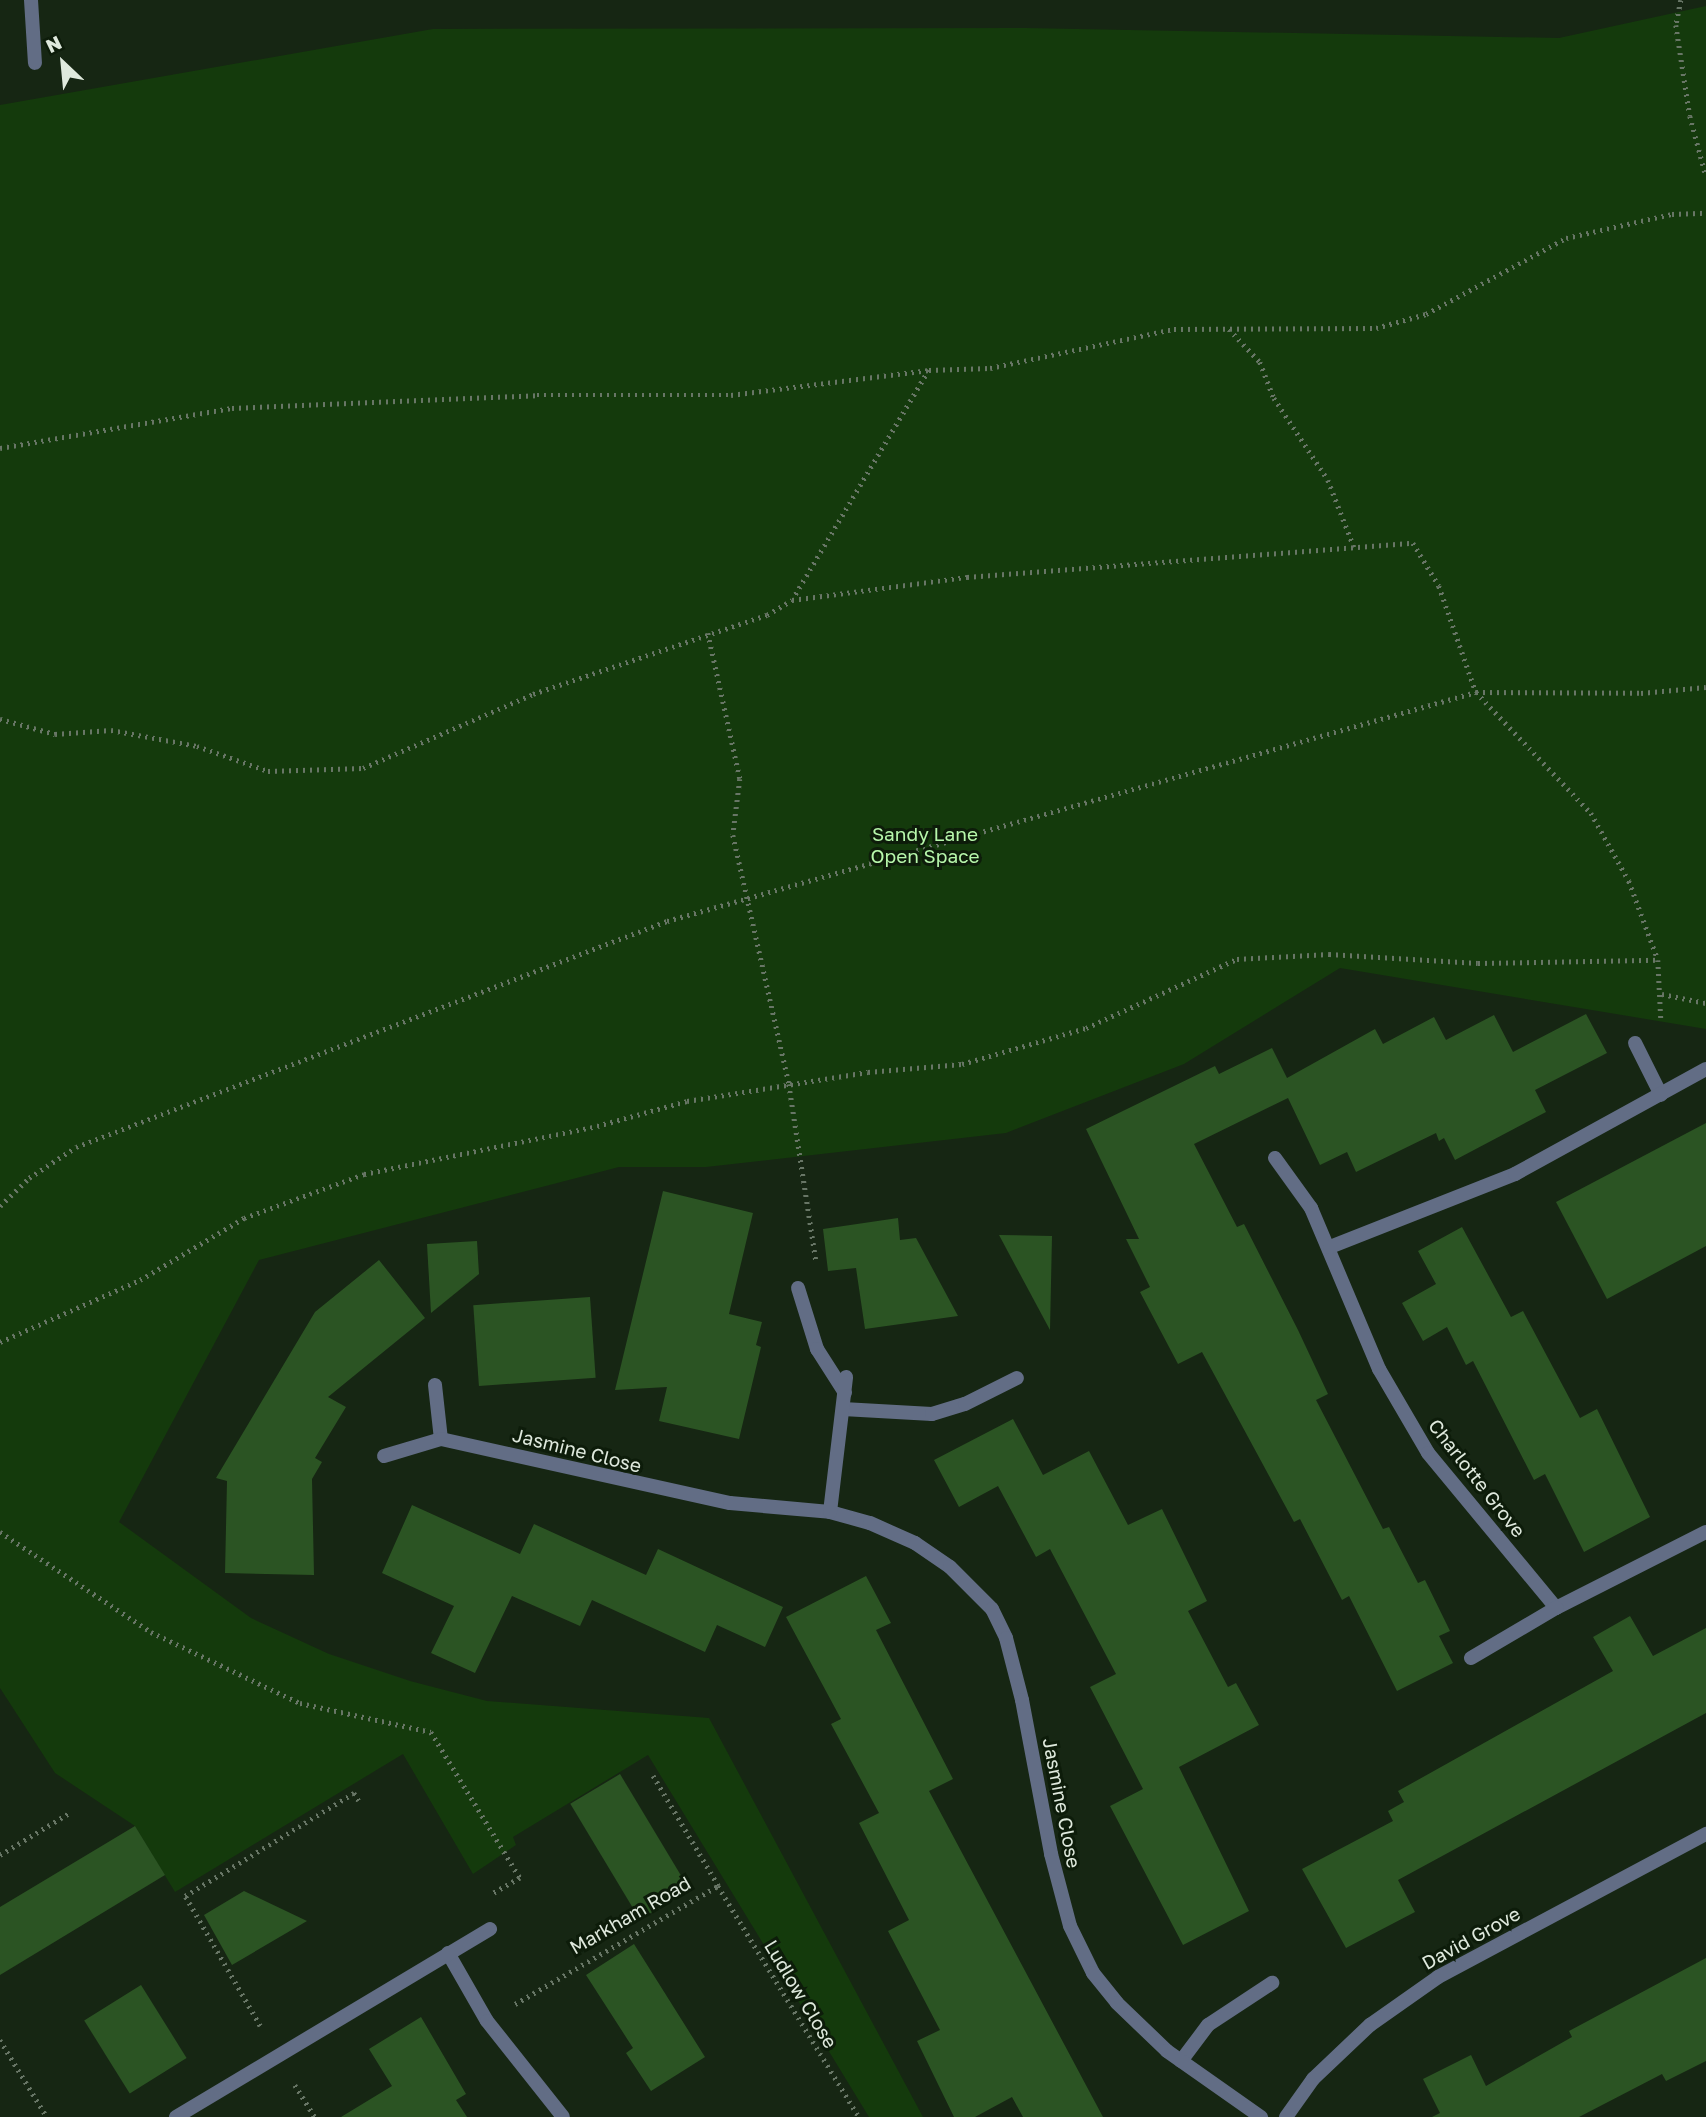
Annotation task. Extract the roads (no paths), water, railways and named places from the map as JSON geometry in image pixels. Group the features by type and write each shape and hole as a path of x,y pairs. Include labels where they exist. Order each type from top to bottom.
{"street":[{"path":"31,0 35,63"},
{"path":"1635,1043 1661,1095"},
{"path":"1330,1247 1515,1174 1706,1069"},
{"name":"Charlotte Grove","path":"1275,1158 1311,1208 1330,1247 1379,1369 1428,1453 1556,1608"},
{"path":"798,1288 817,1349 845,1393"},
{"path":"830,1512 846,1377"},
{"path":"843,1409 932,1415 1017,1378"},
{"path":"435,1385 441,1439"},
{"name":"Jasmine Close","path":"384,1456 441,1439 718,1500 830,1512 870,1523 915,1543 972,1585 992,1609 1006,1638 1022,1700 1051,1854 1070,1926 1093,1973 1117,2003 1181,2061 1261,2117"},
{"path":"1471,1658 1556,1608 1706,1532"},
{"name":"David Grove","path":"1286,2117 1314,2079 1370,2025 1438,1977 1706,1834"},
{"path":"176,2117 490,1929"},
{"path":"448,1953 487,2021 563,2117"},
{"path":"1181,2061 1208,2025 1272,1983"}],"park label":[{"name":"Sandy Lane Open Space","path":"925,845"}]}
